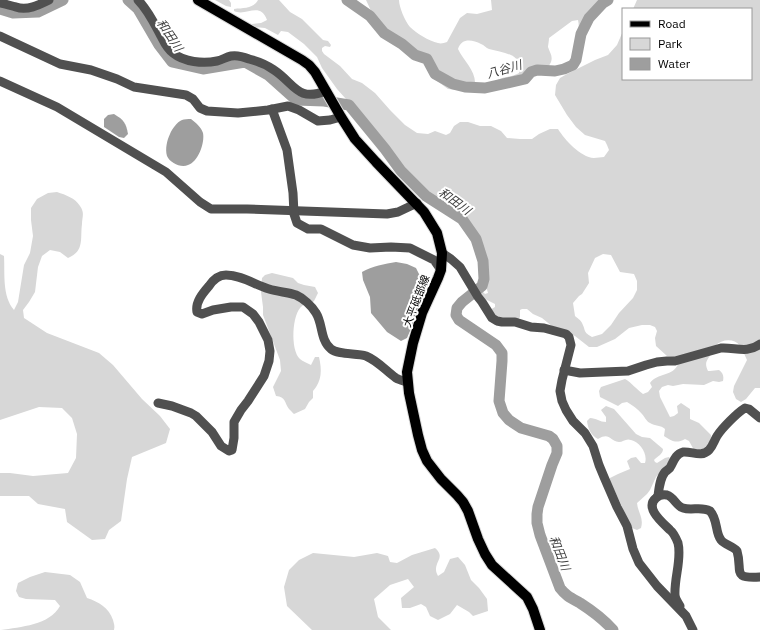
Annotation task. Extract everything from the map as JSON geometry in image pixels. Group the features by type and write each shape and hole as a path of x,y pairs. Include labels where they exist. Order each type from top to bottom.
{"main road":[{"name":"大平砥部線","path":"198,0 309,65 315,72 340,117 356,139 417,203 437,233 442,253 440,270 438,278 422,313 407,372 408,393 418,435 427,461 441,479 463,502 468,511 478,539 492,565 527,597 540,630"}],"street":[{"path":"0,3 18,8 25,8 38,5 48,0"},
{"path":"138,0 147,11 167,48 173,54 181,58 201,62 217,61 232,56 248,58 274,70 303,94 311,95 326,91"},
{"path":"0,36 60,64 91,70 134,87 186,95 193,99 200,108 207,111 238,113 272,110 288,106 299,110 318,121 340,117"},
{"path":"0,81 57,106 166,172 200,202 211,209 294,210 387,214 398,212 417,203"},
{"path":"272,110 287,150 293,193 294,214 297,223 308,230 321,229 353,245 370,248 410,248 434,260 440,270"},
{"path":"442,253 451,258 460,268 492,318 502,322 515,322 531,327 544,328 566,334 569,337 571,345 560,391 562,401 573,421 585,433 593,446 599,465 627,526 633,549 639,563 657,586 686,616 693,630"},
{"path":"158,403 172,406 196,416 212,432 221,446 229,451 232,450 234,422 264,376 269,361 270,351 268,340 259,322 253,314 243,307 213,310 202,314 197,312 196,308 201,295 214,279 224,275 248,280 268,289 296,295 306,302 317,314 323,336 332,350 366,356 397,378 407,382"},
{"path":"564,370 580,373 628,371 651,363 674,361 720,348 728,347 748,350 760,344"},
{"path":"658,496 661,479 664,473 670,468 678,454 682,452 698,454 707,452 711,449 718,434 740,411 745,408 749,409 760,418"},
{"path":"680,609 675,596 679,548 671,530 660,521 653,511 652,505 654,499 660,494 670,496 682,508 702,508 710,511 714,518 721,540 732,546 737,551 739,568 742,575 747,577 760,577"}],"green space":[{"path":"215,0 229,0 231,7 226,6"},
{"path":"258,0 279,0 290,12 302,19 323,40 328,41 331,45 330,47 325,46 322,48 324,54 340,66 352,79 362,83 375,93 405,125 417,133 428,134 435,131 446,135 450,133 454,126 460,122 468,122 480,126 491,126 501,131 507,138 520,139 532,139 550,129 558,129 569,143 578,151 583,155 594,158 604,157 609,150 605,141 585,135 576,127 555,95 556,85 560,78 608,55 617,45 622,33 622,80 752,80 752,8 633,8 637,0 760,0 760,388 755,388 746,399 741,402 736,399 733,392 734,386 747,360 740,346 735,342 728,340 715,346 706,364 708,371 720,371 723,375 723,381 713,381 704,385 683,384 662,387 659,391 660,397 670,417 678,413 677,406 681,403 690,409 690,419 699,423 711,435 710,441 705,448 694,450 689,441 685,439 674,441 664,436 665,429 649,422 639,410 627,402 618,406 600,397 599,391 601,387 625,379 643,394 648,392 652,387 650,383 653,380 673,371 676,368 678,364 674,357 667,356 656,346 655,338 657,331 655,327 650,325 642,325 629,328 615,339 597,347 589,347 575,336 553,327 527,309 520,310 520,317 518,320 502,319 493,314 490,310 495,307 495,304 481,297 479,293 480,291 485,294 488,293 486,286 488,278 486,273 488,265 484,249 479,239 464,218 431,197 408,175 380,137 337,89 322,68 317,57 304,44 288,32 281,31 278,35 265,28 254,27 252,24 261,23 267,20 261,11 234,11 234,9 248,8 254,5","holes":["603,254 611,255 620,272 634,274 637,281 637,290 633,298 619,313 611,325 602,334 592,337 586,332 580,320 575,316 573,303 582,294 589,283 588,273 595,258"]},
{"path":"366,0 399,0 403,14 410,27 427,39 434,42 444,43 447,42 460,18 467,13 477,14 492,10 491,0 599,0 598,10 580,43 578,39 578,20 572,21 549,38 548,47 552,60 548,67 539,74 496,89 491,89 495,81 519,73 518,61 511,55 489,49 474,41 464,41 459,45 458,49 471,70 475,79 475,84 471,88 463,91 448,89 433,78 427,61 416,58 399,43 386,36 380,30"},
{"path":"57,192 73,199 82,208 81,244 77,252 68,258 60,252 50,250 42,256 38,267 35,292 23,310 24,318 47,333 99,353 113,365 170,429 166,443 132,457 127,479 121,521 109,530 105,539 92,540 67,522 65,509 38,504 29,496 0,496 0,473 33,476 68,473 76,458 77,434 72,418 62,408 39,407 0,420 0,254 4,256 6,292 10,304 14,310 18,302 24,265 30,253 33,236 31,208 37,199 48,193"},
{"path":"272,273 293,278 298,283 315,287 318,293 314,301 303,305 299,310 294,323 294,340 295,348 300,359 311,365 315,357 319,357 321,366 320,379 313,391 313,398 305,409 294,414 289,409 282,397 276,396 273,387 281,371 280,360 263,315 261,292 262,278 265,275"},
{"path":"606,406 614,409 636,434 642,437 650,438 663,449 661,454 654,460 655,462 657,463 669,457 671,460 656,477 647,494 637,503 642,524 641,528 637,530 632,528 610,481 610,478 630,469 627,461 631,458 636,457 641,463 645,463 646,460 644,452 634,441 628,439 619,442 605,436 598,439 592,434 587,421 590,418 606,422 606,417 601,410"},
{"path":"435,548 440,556 436,567 438,576 444,572 450,559 458,557 465,565 471,580 487,599 488,611 473,616 457,605 450,614 438,620 430,616 426,607 421,604 410,608 402,608 401,598 414,587 408,579 390,585 374,599 378,617 391,630 312,630 287,606 284,587 289,570 299,560 313,553 354,557 377,553 388,556 390,562 397,563 412,555"},
{"path":"45,572 70,575 80,582 87,598 96,601 109,612 113,620 114,630 1,630 25,626 42,621 55,612 60,606 55,600 26,599 19,597 16,591 18,583"}],"water":[{"path":"114,114 125,124 128,134 124,138 119,137 104,127 104,119 108,115"},
{"path":"191,119 200,127 203,133 203,142 200,152 195,160 188,165 182,166 173,163 168,159 166,150 167,142 173,128 180,121"},
{"path":"396,262 407,264 416,268 421,278 419,310 407,338 401,341 387,332 371,313 370,297 363,280 362,272 383,264"}],"waterway":[{"name":"和田川","path":"0,9 13,13 38,12 63,0"},
{"name":"和田川","path":"128,0 138,9 159,45 172,62 203,69 245,62 268,75 296,100 324,101 349,105 401,171 426,196 462,219 476,239 483,261 484,279 482,286 462,302 457,308 456,315 459,320 496,345 502,353 499,401 503,413 509,420 521,428 549,436 553,439 557,446 557,453 538,507 537,523 540,535 560,588 567,595 598,616 613,630"},
{"name":"八谷川","path":"347,0 370,16 384,33 402,44 415,55 427,59 435,74 453,84 465,87 485,88 525,79 531,72 537,70 555,71 573,65 576,60 581,34 589,18 603,3 608,0"}]}
